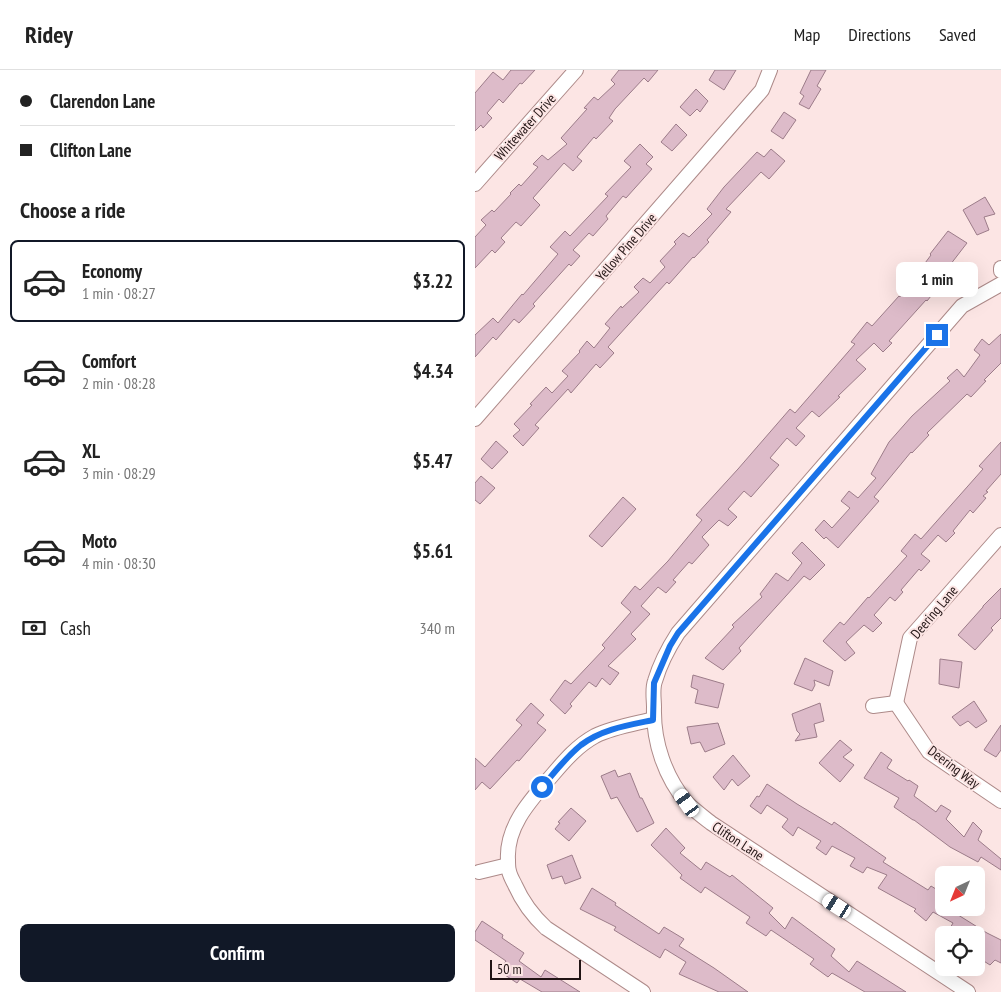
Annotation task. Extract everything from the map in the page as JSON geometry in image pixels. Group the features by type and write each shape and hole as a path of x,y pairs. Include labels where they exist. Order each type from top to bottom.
{"street":[{"name":"Whitewater Drive","path":"475,184 576,70"},
{"name":"Yellow Pine Drive","path":"475,419 762,90 770,70"},
{"name":"Clifton Lane","path":"968,992 697,813 671,781 658,747 653,720 654,683 670,646 678,633 963,306 1001,284"},
{"name":"Deering Lane","path":"896,703 910,638 1001,535"},
{"path":"873,706 896,703"},
{"name":"Deering Way","path":"896,703 929,752 1001,801"},
{"path":"643,992 546,928 537,920 522,900 508,868 507,850 511,834 529,802 569,756 582,744 596,735 653,720"},
{"path":"479,872 508,868"}],"building":[{"path":"511,70 535,70 522,84 520,83 503,103 499,99 487,113 492,118 483,128 481,125 475,131 475,93 493,72 503,80"},
{"path":"619,70 658,70 648,82 644,78 615,109 609,118 613,121 596,139 594,137 577,157 582,161 573,171 564,163 533,198 540,205 521,226 516,222 501,238 505,242 495,253 492,250 475,268 475,237 486,225 481,220 492,210 494,212 519,184 521,186 538,167 533,164 542,155 548,160 567,144 561,138 587,109 584,108 594,97 598,100 615,84 611,80"},
{"path":"715,70 736,70 724,90 709,80"},
{"path":"811,70 826,70 817,86 821,89 809,109 799,104 804,96 800,93"},
{"path":"696,89 708,101 700,112 697,109 690,116 680,107"},
{"path":"784,112 796,120 783,139 771,131"},
{"path":"676,124 687,135 672,151 661,142"},
{"path":"640,144 653,157 646,164 652,169 626,198 623,196 606,216 608,219 593,236 589,233 573,250 580,256 571,266 569,264 533,304 535,306 519,323 514,319 496,340 493,337 475,357 475,335 493,318 498,323 523,295 558,254 550,247 565,231 570,236 608,196 605,194 631,167 624,161"},
{"path":"771,149 785,161 769,179 761,172 726,209 731,212 707,240 709,242 669,284 667,282 608,347 614,353 600,368 596,364 571,393 568,389 535,425 539,428 523,446 513,436 520,430 514,424 532,405 530,404 546,387 552,393 568,376 562,371 580,352 587,341 594,348 610,328 605,324 621,306 622,308 639,292 634,287 643,278 650,283 665,267 660,261 676,244 674,242 683,233 689,237 712,214 707,209 724,187 757,152 764,157"},
{"path":"985,197 995,214 984,217 989,230 977,235 963,210"},
{"path":"948,231 967,243 940,278 943,281 889,341 892,343 883,352 874,343 856,360 866,369 819,417 812,411 796,428 805,436 796,446 787,438 770,458 779,465 751,497 744,491 728,509 737,517 728,526 719,520 702,537 709,545 692,564 689,562 673,580 676,582 666,593 658,587 641,606 650,614 631,634 636,639 608,666 619,673 610,685 602,678 596,687 589,682 570,704 572,706 565,714 550,700 565,680 571,684 605,648 602,645 631,612 621,603 635,586 640,590 668,561 702,520 696,515 790,409 795,413 855,344 851,342 867,322 872,326 900,297"},
{"path":"1001,334 1001,363 984,380 986,381 971,397 967,394 927,433 929,435 911,452 874,497 879,501 838,548 826,537 824,539 815,530 824,520 832,528 850,508 841,501 849,491 858,498 876,478 871,474 889,442 912,416 950,381 947,378 957,369 964,377 980,355 974,350 982,339 989,345"},
{"path":"496,441 508,452 492,469 481,459"},
{"path":"1001,442 1001,474 986,491 988,492 983,496 986,498 973,513 970,510 953,531 955,533 946,542 938,535 921,554 930,561 921,571 919,569 901,590 903,592 895,601 890,597 874,615 882,623 873,632 864,625 846,642 855,653 845,661 823,641 840,622 844,625 907,556 901,551 915,534 921,539 983,469 979,466"},
{"path":"481,476 495,488 480,504 475,500 475,483"},
{"path":"623,497 636,509 602,547 589,536"},
{"path":"802,542 825,565 810,580 804,576 739,648 741,651 723,670 705,658 734,627 732,625 762,597 760,594 776,573 788,581 802,563 792,553"},
{"path":"1001,588 1001,618 975,650 958,635"},
{"path":"805,658 833,671 829,686 814,680 815,685 812,691 794,684"},
{"path":"940,659 962,662 959,688 939,684"},
{"path":"693,675 724,684 718,708 695,703 698,690 691,687"},
{"path":"974,701 987,721 976,728 968,721 960,726 952,717"},
{"path":"531,703 544,715 537,723 546,730 519,761 517,760 490,789 482,782 475,790 475,758 485,767 522,725 516,720"},
{"path":"820,703 824,721 814,724 817,737 795,741 800,734 797,731 792,714"},
{"path":"718,723 725,744 705,752 700,742 691,744 687,727"},
{"path":"1001,725 1001,750 996,757 984,750"},
{"path":"840,740 852,750 843,757 854,765 840,782 819,763"},
{"path":"881,752 892,760 887,768 918,786 914,796 936,812 941,805 951,811 946,819 964,837 973,822 982,831 978,840 1001,859 1001,870 981,857 978,862 950,847 894,807 899,798 864,778"},
{"path":"733,755 750,776 738,786 732,779 724,790 713,777"},
{"path":"615,770 618,777 630,773 640,798 642,798 654,823 637,832 617,797 611,799 601,776"},
{"path":"767,784 832,825 834,822 886,858 883,862 928,890 931,886 935,888 935,913 933,912 926,921 914,911 916,909 878,888 887,875 867,867 863,873 850,866 855,858 832,846 826,855 816,848 821,841 798,827 793,836 782,827 788,819 767,805 761,814 750,806 757,796 759,797"},
{"path":"571,808 586,821 569,841 555,829 560,823 558,822"},
{"path":"666,828 685,848 680,853 701,870 706,862 730,877 732,875 773,908 769,913 785,929 792,917 835,949 831,956 849,972 857,961 906,992 865,992 832,973 828,977 810,964 814,959 771,930 766,936 746,923 750,917 705,887 701,893 680,878 682,875 651,845"},
{"path":"572,855 581,878 565,884 562,876 552,879 547,865"},
{"path":"592,888 659,934 664,927 684,939 679,946 748,992 719,992 679,974 686,962 665,949 660,958 614,930 616,927 580,909"},
{"path":"940,916 960,916 976,926 951,926 953,923"},
{"path":"482,921 503,935 502,938 524,953 519,961 541,977 545,970 580,992 542,992 520,979 517,983 499,971 506,961 475,940 475,932"},
{"path":"985,932 1001,940 1001,963 995,960 990,965 985,962"}],"route":[{"path":"542,787 569,756 596,735 653,720 654,683 670,646 678,633 937,335"}]}
